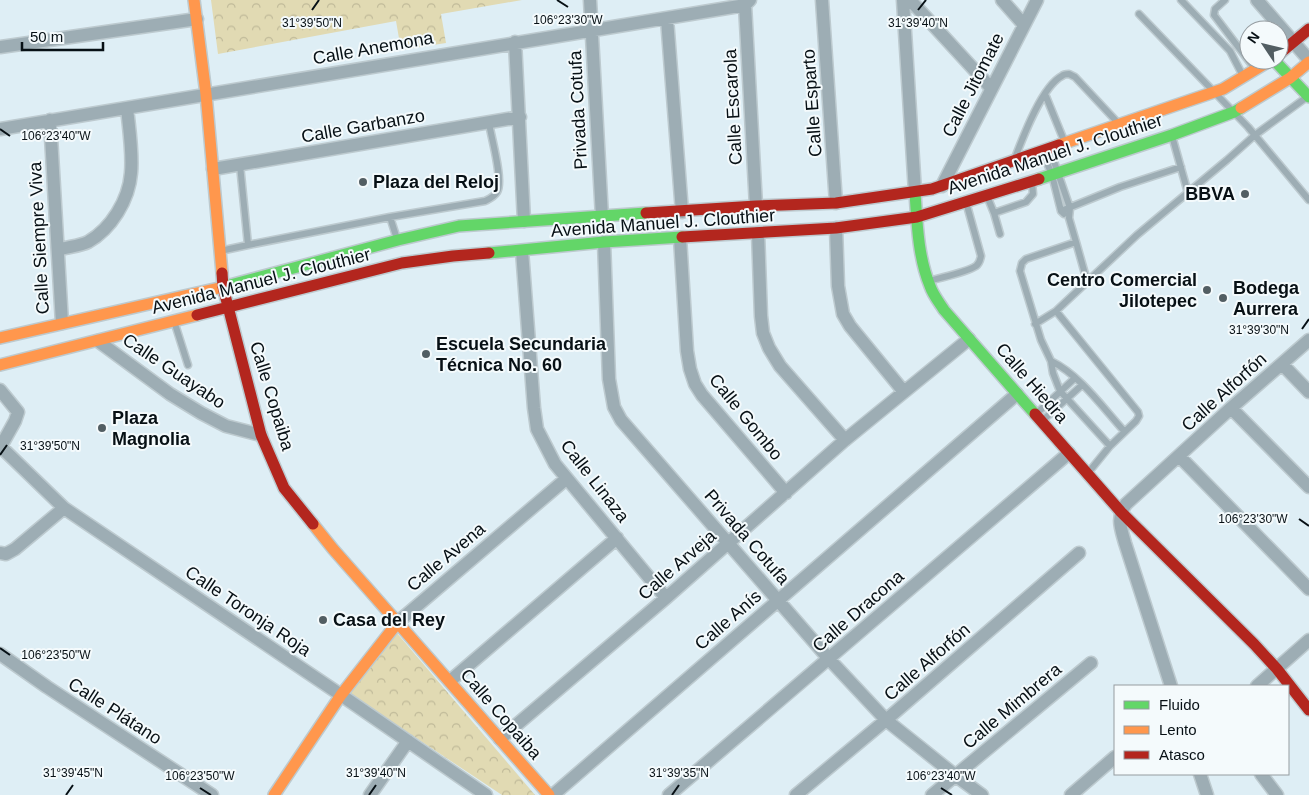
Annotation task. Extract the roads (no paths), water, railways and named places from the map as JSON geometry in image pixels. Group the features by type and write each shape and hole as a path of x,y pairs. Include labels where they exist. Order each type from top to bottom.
{"main road":[{"name":"Calle Copaiba","path":"194,0 206,94 223,287 261,435 284,488 308,519 549,795"},
{"path":"1289,46 1309,29"},
{"name":"Avenida Manuel J. Clouthier","path":"0,365 402,262 604,242 836,228 916,217 1055,174 1234,112 1290,78 1309,61"},
{"name":"Avenida Manuel J. Clouthier","path":"0,338 223,287 398,240 459,226 756,206 836,203 915,192 942,186 1014,162 1223,89 1256,70"},
{"path":"1282,70 1308,97"},
{"name":"Calle Hiedra","path":"915,192 916,217 928,281 944,310 1121,512 1254,644 1277,669 1309,710"},
{"path":"398,240 402,262"},
{"name":"Calle Avena","path":"274,795 341,695 398,622"}],"street":[{"name":"Privada Cotufa","path":"590,0 602,217"},
{"name":"Calle Esparto","path":"822,0 836,203"},
{"name":"Calle Hiedra","path":"903,0 915,192"},
{"path":"910,0 991,88"},
{"path":"1002,0 1024,25"},
{"name":"Calle Jitomate","path":"942,186 1037,0"},
{"path":"1257,0 1309,61"},
{"name":"Calle Anemona","path":"0,129 515,42 592,32 748,3"},
{"name":"Calle Escarola","path":"748,3 756,206"},
{"path":"0,46 197,19"},
{"path":"667,19 682,212"},
{"path":"515,42 524,221"},
{"path":"58,250 87,243 101,232 116,215 128,193 132,172 127,108"},
{"name":"Calle Garbanzo","path":"213,169 520,117"},
{"name":"Calle Siempre Viva","path":"50,120 62,323"},
{"path":"836,228 839,300 843,314 850,326 904,392"},
{"path":"758,233 761,316 763,333 769,348 780,366 845,440"},
{"name":"Calle Gombo","path":"680,238 687,351 695,384 702,395 786,493"},
{"name":"Privada Cotufa","path":"604,242 609,379 614,407 621,420 830,659 886,720 982,795"},
{"name":"Calle Linaza","path":"522,251 537,429 546,448 566,479 666,598"},
{"name":"Calle Arveja","path":"500,739 666,598 845,440 969,338"},
{"name":"Calle Alforfón","path":"1121,512 1126,504 1309,340"},
{"name":"Calle Guayabo","path":"98,341 170,394 201,414 226,426 261,435"},
{"path":"1282,364 1309,392"},
{"path":"0,390 18,412 15,421 0,446"},
{"name":"Calle Anís","path":"553,795 1017,394"},
{"path":"1231,408 1309,488"},
{"name":"Calle Toronja Roja","path":"0,446 64,508 486,795"},
{"name":"Calle Dracona","path":"669,795 1069,453"},
{"path":"1179,456 1309,589"},
{"name":"Calle Avena","path":"398,622 566,479"},
{"path":"3,553 15,549 64,508"},
{"path":"1121,512 1120,520 1125,543 1171,685"},
{"path":"450,681 617,538"},
{"name":"Calle Alforfón","path":"796,795 1079,554"},
{"path":"1258,685 1309,640"},
{"name":"Calle Plátano","path":"0,654 46,687 212,795"},
{"name":"Calle Mimbrera","path":"932,795 1091,663"},
{"path":"370,795 408,741"},
{"path":"1071,795 1114,758"},
{"path":"1200,775 1207,795"},
{"path":"1262,775 1277,795"}],"lane":[{"path":"1180,0 1230,51 1244,78"},
{"path":"1225,0 1215,9 1214,15 1239,48"},
{"path":"1139,14 1234,112 1309,200"},
{"path":"1014,162 1029,123 1045,94 1062,76 1070,74 1079,81 1119,124"},
{"path":"1045,94 1066,144"},
{"path":"1035,324 1056,311 1087,281 1254,135 1308,97"},
{"path":"220,251 390,217 485,201 498,191 500,181 489,123"},
{"path":"1172,135 1188,193"},
{"path":"1046,150 1070,208 1069,218 1087,281"},
{"path":"240,165 248,245"},
{"path":"1061,211 1120,187 1180,167"},
{"path":"1055,174 1061,211 1069,218"},
{"path":"994,213 1026,202 1032,194 1032,181"},
{"path":"987,195 1000,234"},
{"path":"928,281 970,269 977,266 980,262 981,256 966,202"},
{"path":"390,217 398,240"},
{"path":"1076,242 1026,259 1020,266 1020,270 1035,324 1051,361 1053,373 1060,391 1110,446"},
{"path":"1056,311 1135,406 1139,416 1110,446 1088,474"},
{"path":"174,321 188,365"},
{"path":"1051,361 1065,369 1075,378 1124,431"},
{"path":"1039,418 1060,391 1075,378"},
{"path":"1039,418 1067,399 1082,385"}],"place":[{"name":"Plaza del Reloj","path":"363,182"},
{"name":"BBVA","path":"1245,194"},
{"name":"Centro Comercial Jilotepec","path":"1207,290"},
{"name":"Bodega Aurrera","path":"1223,298"},
{"name":"Escuela Secundaria Técnica No. 60","path":"426,354"},
{"name":"Plaza Magnolia","path":"102,428"},
{"name":"Casa del Rey","path":"323,620"}]}
